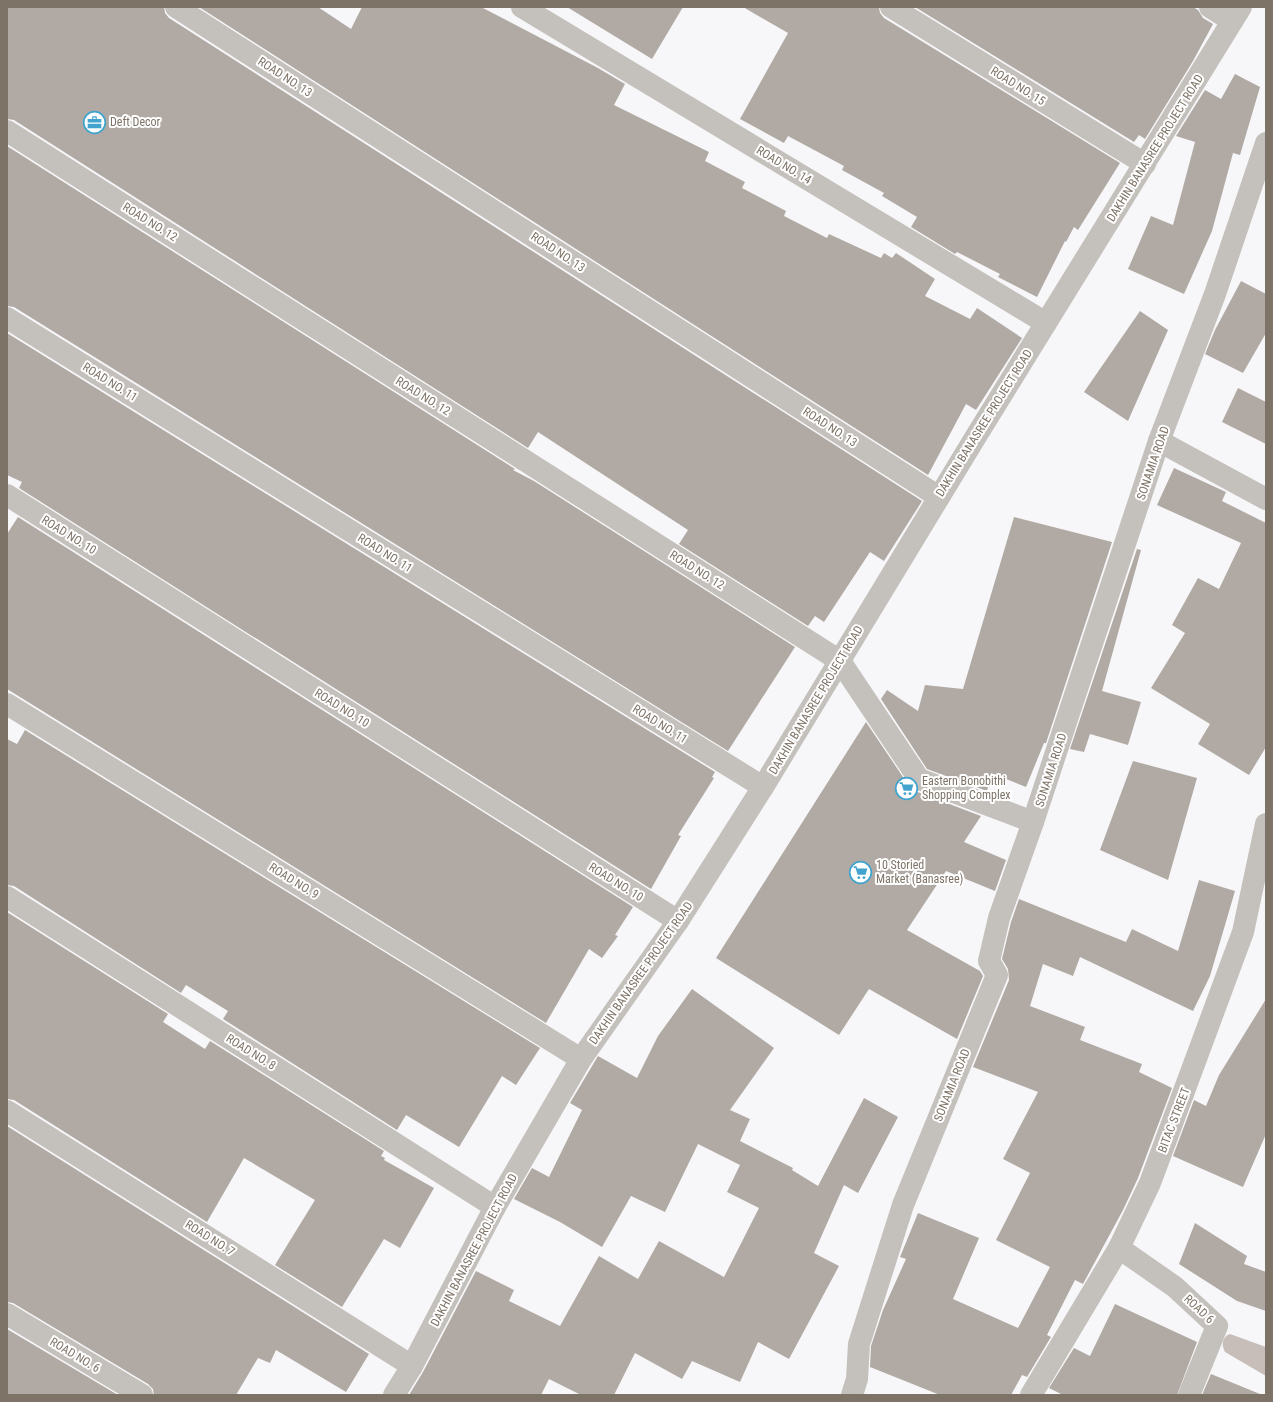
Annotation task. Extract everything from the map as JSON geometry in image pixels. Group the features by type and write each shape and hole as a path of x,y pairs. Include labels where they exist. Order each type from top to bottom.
{"street":[{"name":"ROAD NO. 13","path":"176,7 939,497"},
{"name":"ROAD NO. 14","path":"522,7 1046,323"},
{"name":"ROAD NO. 15","path":"891,7 1145,164"},
{"path":"1210,7 1237,14"},
{"name":"DAKHIN BANASREE PROJECT ROAD","path":"394,1395 412,1366 495,1207 581,1060 678,921 763,787 939,497 1237,14"},
{"name":"ROAD NO. 12","path":"7,131 840,661"},
{"name":"SONAMIA ROAD","path":"852,1395 857,1379 859,1344 903,1205 997,975 989,960 999,918 1033,822 1159,441 1214,294 1266,143"},
{"name":"ROAD NO. 11","path":"7,318 763,787"},
{"path":"1159,441 1266,499"},
{"name":"ROAD NO. 10","path":"7,496 678,921"},
{"path":"840,661 919,780 1033,822"},
{"name":"ROAD NO. 9","path":"7,704 581,1060"},
{"name":"BITAC STREET","path":"1031,1395 1119,1248 1150,1183 1243,932 1266,824"},
{"name":"ROAD NO. 8","path":"7,897 495,1207"},
{"name":"ROAD NO. 7","path":"7,1111 412,1366"},
{"name":"ROAD 6","path":"1119,1248 1175,1287 1217,1326 1189,1395"},
{"name":"ROAD NO. 6","path":"7,1314 142,1395"}],"shaded area":[{"path":"1230,1334 1266,1347 1266,1376 1225,1352 1223,1342 1225,1337"}],"building":[{"path":"7,7 164,7 165,13 169,18 922,501 884,561 870,552 824,622 815,616 808,626 679,544 688,530 538,432 528,448 14,120 7,119"},
{"path":"199,7 318,7 351,29 362,7 481,7 598,68 625,84 614,105 709,152 705,161 745,182 742,188 786,211 784,216 827,238 829,234 881,258 884,253 892,258 896,253 935,279 925,296 970,319 977,308 1022,338 976,410 966,404 928,475"},
{"path":"567,7 683,7 652,59"},
{"path":"743,7 879,7 880,13 884,18 1120,163 1078,230 1074,227 1066,242 1065,241 1037,297 998,277 1000,274 957,252 955,254 911,227 917,217 882,196 884,193 842,170 844,166 788,136 784,143 740,119 788,33"},
{"path":"915,7 1193,7 1198,10 1203,18 1213,24 1193,61 1145,139 1139,135 1134,142"},
{"path":"1235,74 1260,87 1240,155 1233,153 1212,231 1184,294 1128,269 1151,216 1173,225 1195,142 1176,136 1205,90 1221,99"},
{"path":"7,146 515,469 513,470 534,481 795,647 728,751 14,307 7,306"},
{"path":"1241,281 1266,294 1266,333 1243,373 1205,354 1215,330"},
{"path":"1140,311 1168,330 1128,421 1084,392"},
{"path":"7,333 715,772 712,777 714,778 678,835 681,836 651,889 19,488 22,482 7,475"},
{"path":"1238,388 1266,402 1266,444 1222,422"},
{"path":"1174,468 1226,492 1222,501 1266,523 1266,747 1249,775 1198,744 1210,724 1151,688 1185,633 1172,625 1198,578 1219,589 1241,543 1157,505"},
{"path":"18,517 633,907 615,935 618,936 602,958 589,949 546,1023 7,689 7,534"},
{"path":"1014,517 1112,542 1046,743 1044,743 1026,787 991,773 987,791 927,769 881,699 887,690 918,711 925,685 963,689"},
{"path":"1137,549 1141,550 1102,691 1141,702 1128,745 1090,734 1084,752 1070,749"},
{"path":"866,722 909,786 915,791 981,816 964,842 1006,860 995,891 946,871 907,930 980,971 983,976 957,1039 869,989 839,1035 716,958"},
{"path":"25,730 540,1048 516,1085 502,1076 459,1147 406,1115 397,1130 223,1019 228,1011 186,985 181,993 14,886 7,885 7,739 17,744"},
{"path":"1133,761 1197,778 1168,880 1100,850"},
{"path":"1199,880 1235,891 1210,976 1193,1011 1080,957 1073,976 1043,964 1030,1006 1085,1027 1080,1040 1142,1064 1139,1072 1172,1088 1138,1178 1123,1210 1083,1284 1075,1280 1047,1335 1051,1337 1027,1377 1022,1375 1011,1395 940,1395 870,1367 871,1346 883,1310 906,1259 900,1257 918,1213 979,1238 953,1299 1018,1328 1050,1267 996,1240 1030,1173 1003,1159 1038,1092 973,1067 1009,980 1008,969 1002,959 1011,922 1019,899 1126,942 1132,929 1178,951"},
{"path":"7,912 168,1014 163,1022 205,1049 210,1041 384,1151 381,1156 385,1158 384,1160 434,1188 400,1248 384,1239 342,1307 275,1265 315,1200 244,1158 207,1222 14,1100 7,1099"},
{"path":"692,989 774,1048 730,1110 750,1119 740,1141 793,1168 792,1170 818,1186 864,1098 898,1117 858,1193 844,1185 814,1253 839,1266 789,1359 758,1342 740,1382 692,1361 682,1379 635,1353 614,1395 581,1395 549,1379 541,1395 409,1395 423,1372 476,1271 514,1290 509,1301 560,1326 599,1256 638,1279 659,1241 724,1277 759,1208 727,1192 740,1165 698,1144 665,1212 631,1196 602,1247 560,1222 514,1199 532,1168 549,1177 582,1110 570,1103 598,1056 637,1078 658,1036"},
{"path":"1266,999 1266,1134 1243,1187 1173,1156 1194,1100 1206,1106 1219,1075"},
{"path":"7,1126 369,1354 346,1392 276,1350 270,1363 258,1358 236,1395 154,1395 153,1389 148,1384 13,1303 7,1302"},
{"path":"1195,1223 1247,1256 1244,1264 1266,1272 1266,1311 1237,1301 1179,1264"},
{"path":"1115,1304 1197,1342 1177,1395 1063,1395 1049,1388 1074,1348 1090,1356"},
{"path":"7,1329 118,1395 7,1395"},
{"path":"1211,1374 1260,1394 1202,1395"}],"place":[{"name":"Deft Decor","path":"95,122"},
{"name":"Eastern Bonobithi Shopping Complex","path":"906,788"},
{"name":"10 Storied Market (Banasree)","path":"860,872"}]}
